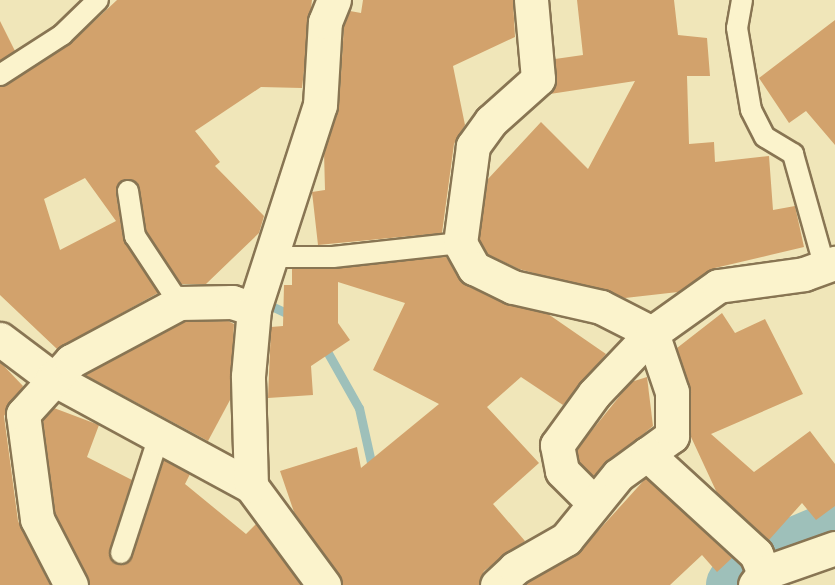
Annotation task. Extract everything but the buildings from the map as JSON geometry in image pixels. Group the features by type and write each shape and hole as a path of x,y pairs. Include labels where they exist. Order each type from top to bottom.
{"street":[{"path":"250,486 248,376 254,309 320,105 325,22 334,0"},
{"path":"497,585 515,568 566,539 593,502 647,454 672,436 672,392 651,333 601,307 513,287 474,268 460,243 473,146 491,121 538,79 531,0"},
{"path":"593,502 562,471 556,445 594,394 651,333 718,286 830,265"},
{"path":"71,585 37,519 11,423 52,378 71,361 179,303 232,302 254,309"},
{"path":"0,339 52,378 250,486 324,585"},
{"path":"647,454 756,554 759,579 835,548"}],"lane":[{"path":"0,75 62,35 98,0"},
{"path":"742,0 737,28 751,110 765,137 794,154 830,265"},
{"path":"128,191 135,236 179,303"},
{"path":"271,257 333,257 460,243"},
{"path":"122,553 159,436"}],"waterway":[{"path":"267,304 295,317"},
{"path":"324,346 359,408 373,471"},
{"path":"735,585 748,566 835,529"}]}
